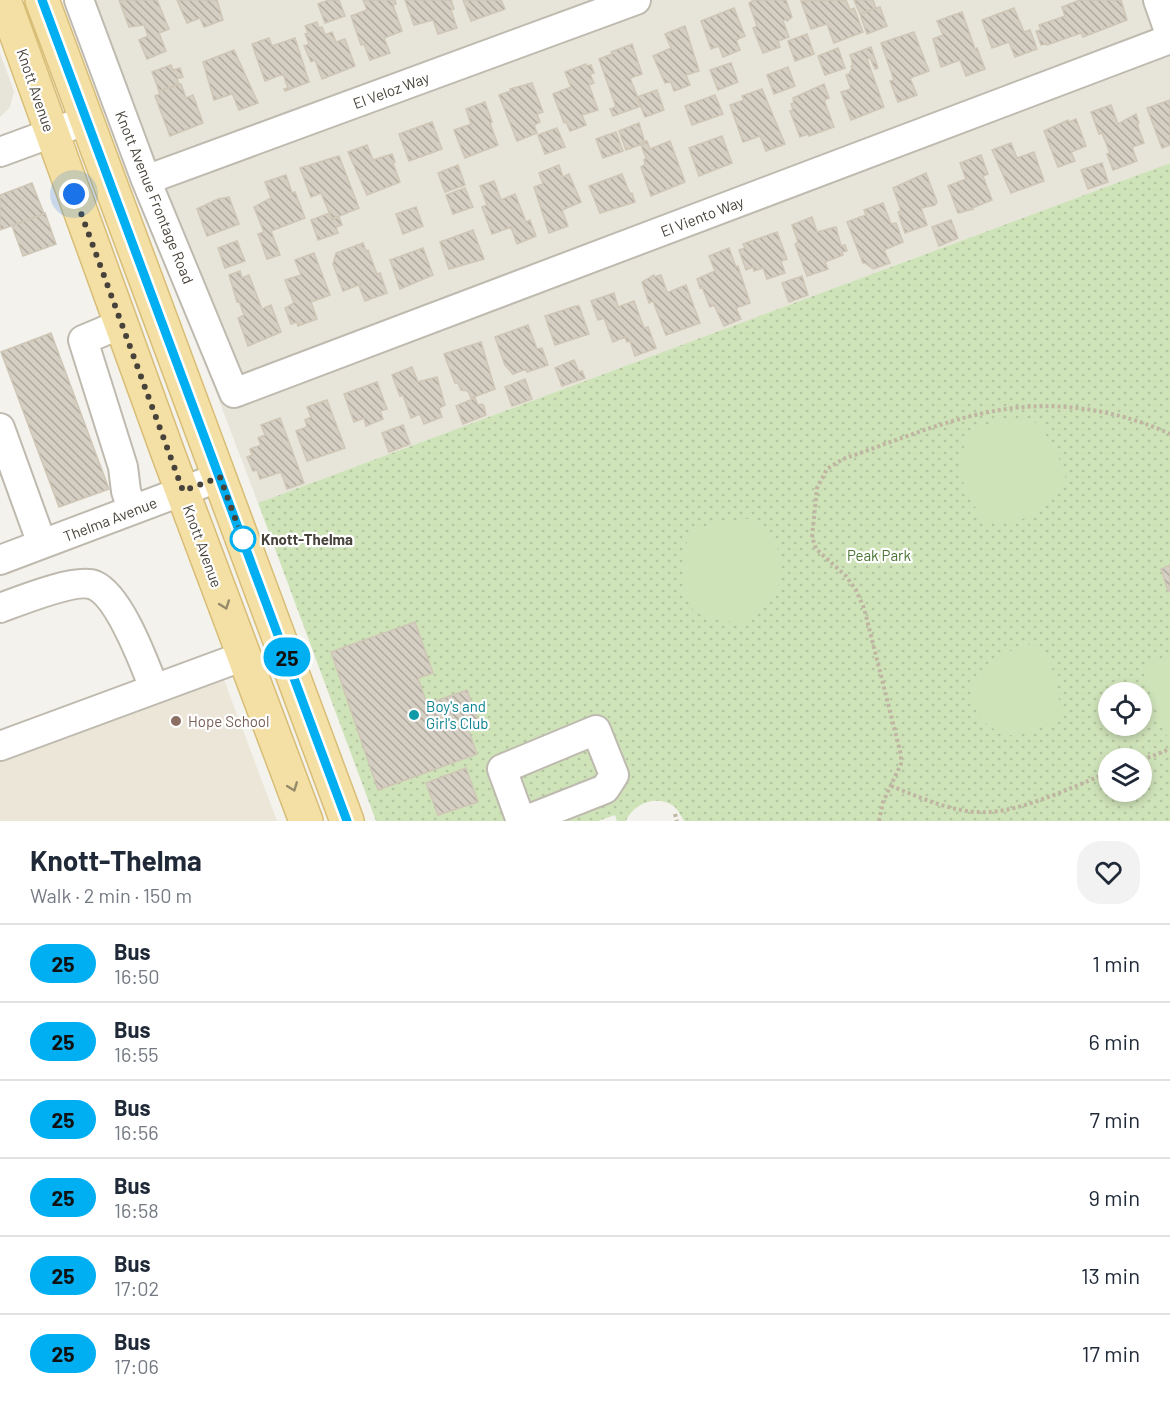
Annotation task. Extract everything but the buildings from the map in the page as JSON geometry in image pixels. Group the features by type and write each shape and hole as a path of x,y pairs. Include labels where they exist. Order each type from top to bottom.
{"main road":[{"name":"Knott Avenue","path":"4,0 121,324 306,821"},
{"path":"42,0 347,821"}],"street":[{"name":"Knott Avenue Frontage Road","path":"79,0 146,180 234,393"},
{"name":"El Veloz Way","path":"146,180 636,0"},
{"path":"1158,0 1170,34"},
{"name":"El Viento Way","path":"234,393 1170,39"},
{"path":"0,152 87,120"},
{"path":"121,324 83,340 123,467 132,510"},
{"path":"0,428 42,544"},
{"name":"Thelma Avenue","path":"0,560 220,477"},
{"path":"0,608 71,585 93,584 104,592 120,611 154,688"},
{"path":"0,746 244,656"}],"path":[{"path":"879,821 884,802 901,764 901,754 864,608 856,590 846,576 816,549 812,537 817,488 827,469 843,459 963,419 1009,409 1038,406 1094,411 1143,421 1170,434"},
{"path":"1152,756 1170,749"},
{"path":"891,786 955,809 988,812 1014,808 1098,777"},
{"path":"675,814 677,821"}],"shaded area":[{"path":"67,0 1170,0 1170,163 258,503"},
{"path":"0,53 14,91 10,107 0,117"},
{"name":"Hope School","path":"224,680 277,821 0,821 0,762"}],"green space":[{"name":"Peak Park","path":"1170,163 1170,821 684,821 674,806 665,802 652,801 639,806 626,821 617,821 615,815 598,821 376,821 258,503"},
{"path":"1028,418 1041,426 1058,456 1067,482 1048,502 1031,515 1012,521 984,520 962,478 962,457 969,431 994,422"},
{"path":"756,519 777,543 781,582 742,624 708,618 693,610 684,589 683,560 689,532 714,523"},
{"path":"1031,644 1041,648 1051,663 1063,718 1018,736 1000,734 981,719 973,706 970,683 990,662"},
{"path":"1170,656 1170,744 1152,696 1152,682 1147,682 1141,667"}],"bus line":[{"name":"25","path":"42,0 347,821"}],"place":[{"name":"Knott-Thelma","path":"243,539"},
{"name":"Boy's and Girl's Club","path":"414,715"},
{"name":"Hope School","path":"176,721"}],"route":[{"path":"74,194 183,491 220,477 246,548 243,539"}]}
